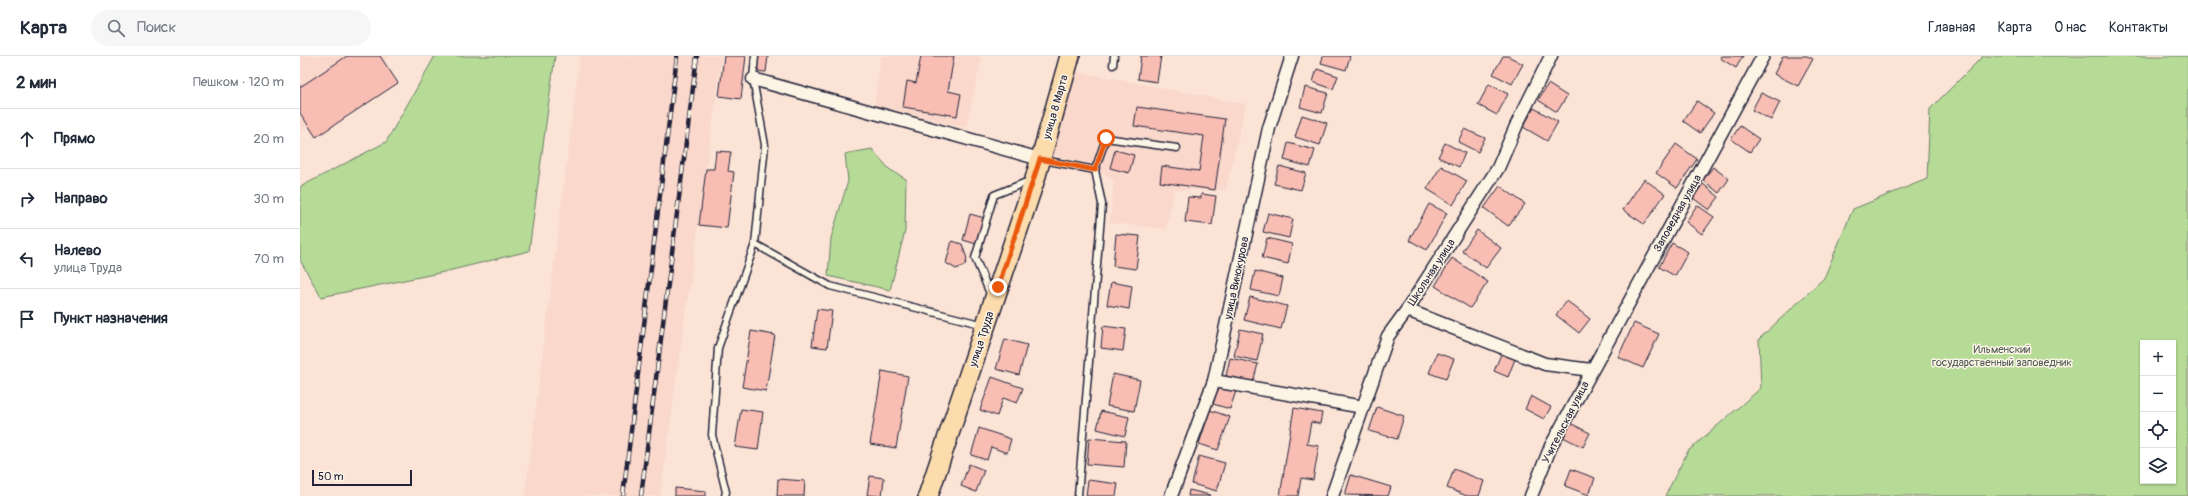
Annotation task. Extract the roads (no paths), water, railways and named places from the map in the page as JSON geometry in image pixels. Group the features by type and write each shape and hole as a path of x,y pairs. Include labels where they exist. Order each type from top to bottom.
{"main road":[{"name":"улица 8 Марта","path":"1040,159 1070,56"},
{"name":"улица Труда","path":"928,496 1035,179 1040,159"}],"street":[{"name":"улица Винокурова","path":"1170,496 1214,381 1269,128 1292,56"},
{"name":"Школьная улица","path":"1332,496 1388,336 1407,310 1498,168 1517,124 1551,56"},
{"name":"Заповедная улица","path":"1591,370 1763,56"},
{"path":"753,79 1040,159"},
{"path":"1407,310 1545,364 1591,370"},
{"name":"Учительская улица","path":"1531,496 1551,446 1591,370"},
{"path":"1214,381 1363,406"}],"lane":[{"path":"725,496 726,492 712,435 718,348 755,244 765,145 753,79 755,56"},
{"path":"1113,64 1114,56"},
{"path":"1078,496 1102,204 1095,170 1106,138 1177,148"},
{"path":"1040,159 1095,170"},
{"path":"993,301 975,258 994,195 1035,179"},
{"path":"755,244 830,286 986,325"}],"railway":[{"path":"623,496 677,56"},
{"path":"641,496 697,56"}],"park label":[{"name":"Ильменский государственный заповедник","path":"2002,355"}]}
